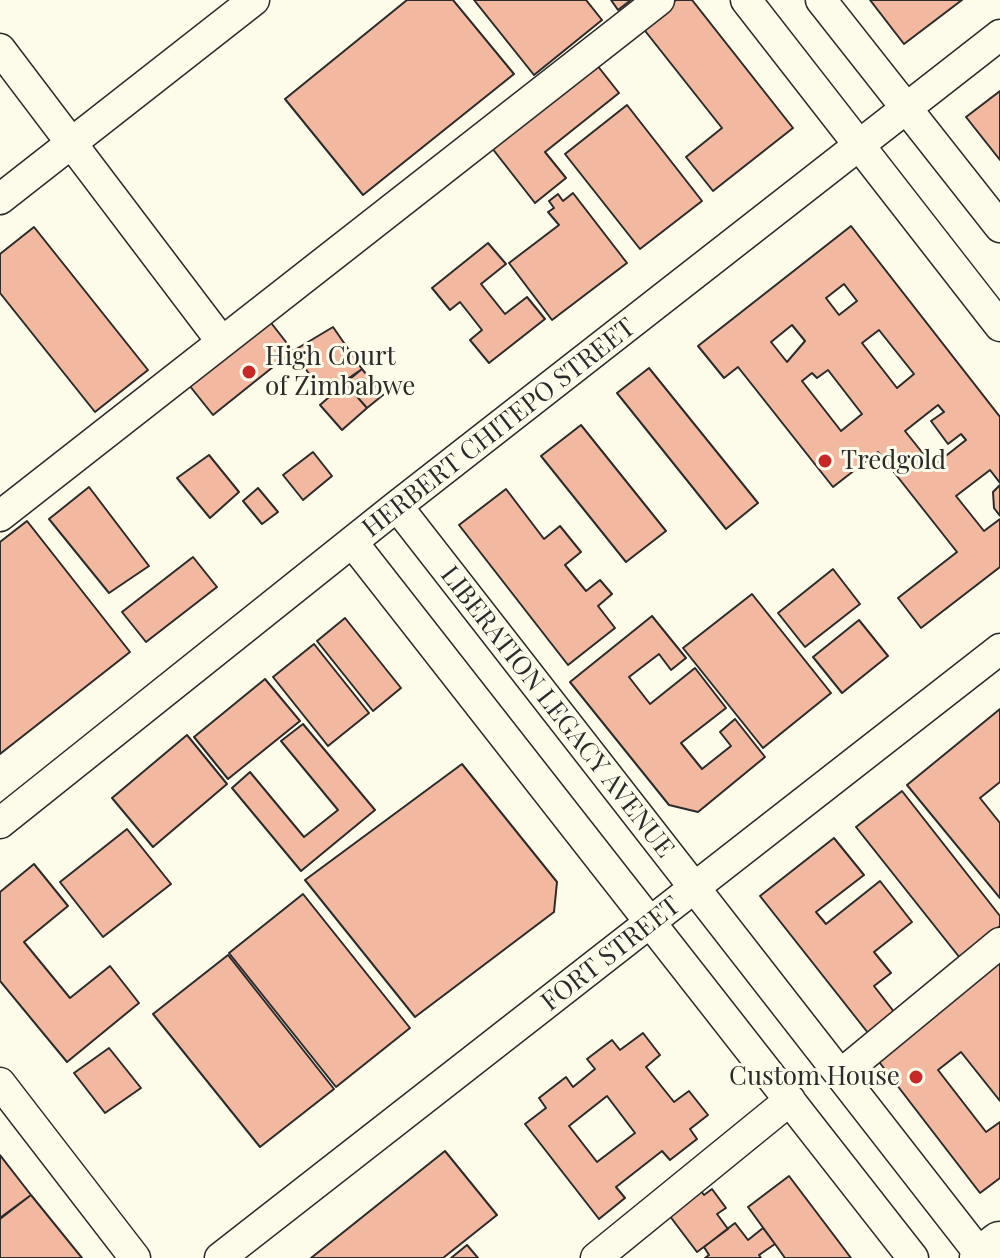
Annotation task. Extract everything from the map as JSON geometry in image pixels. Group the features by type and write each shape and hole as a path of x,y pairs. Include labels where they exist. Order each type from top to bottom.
{"highway":[{"path":"983,1258 1000,1244"}],"street":[{"path":"0,199 254,0"},
{"path":"0,516 659,0"},
{"path":"746,0 1000,326"},
{"path":"821,0 1000,227"},
{"name":"HERBERT CHITEPO STREET","path":"0,823 397,506 1000,35"},
{"path":"0,49 73,141 222,342"},
{"name":"LIBERATION LEGACY AVENUE","path":"397,506 983,1258"},
{"path":"353,543 913,1258"},
{"name":"FORT STREET","path":"220,1258 1000,649"},
{"path":"840,1075 1000,943"},
{"path":"0,1083 135,1258"},
{"path":"596,1258 790,1100"}],"building":[{"path":"407,0 453,0 514,74 363,195 285,99"},
{"path":"474,0 586,0 602,20 534,75"},
{"path":"611,0 631,0 618,10"},
{"path":"676,0 692,0 793,128 713,191 686,157 722,128 642,27"},
{"path":"870,0 962,0 904,44"},
{"path":"593,60 619,93 545,152 566,178 535,203 488,143"},
{"path":"1000,91 1000,160 966,117"},
{"path":"627,105 702,201 640,249 565,154"},
{"path":"573,193 627,263 552,320 509,263 559,225 548,212 554,208 549,201 558,194 563,201"},
{"path":"851,226 1000,417 1000,483 990,470 956,496 984,531 1000,519 1000,567 921,628 898,598 957,552 878,452 833,487 738,367 724,378 698,346","holes":["844,284 857,301 839,315 826,298","792,325 805,341 787,362 771,342","879,330 914,374 897,388 862,343","828,370 862,414 841,431 802,381 812,373 817,378","938,405 944,412 931,421 948,444 961,434 966,440 933,466 905,431"]},
{"path":"34,227 148,370 95,412 0,293 0,254"},
{"path":"488,243 506,264 481,284 505,314 527,297 545,319 489,363 470,340 482,330 460,302 450,310 432,288"},
{"path":"265,315 293,351 213,415 185,380"},
{"path":"333,327 362,369 324,395 293,351"},
{"path":"649,368 758,503 726,529 617,393"},
{"path":"362,369 383,395 367,408 345,383"},
{"path":"345,383 367,408 342,430 320,405"},
{"path":"581,425 666,531 626,562 541,456"},
{"path":"313,452 332,476 303,500 283,475"},
{"path":"209,455 239,492 210,518 177,478"},
{"path":"1000,485 1000,516 994,508 993,492"},
{"path":"89,487 149,566 109,593 49,519"},
{"path":"258,488 278,512 262,524 243,501"},
{"path":"506,489 544,539 560,526 581,552 565,565 586,591 600,580 612,594 598,606 615,628 568,665 459,525"},
{"path":"27,521 130,652 0,754 0,542"},
{"path":"193,557 217,587 146,642 122,612"},
{"path":"833,569 860,604 805,647 778,613"},
{"path":"752,594 831,693 763,748 683,648"},
{"path":"652,616 686,658 671,670 659,654 629,677 650,704 695,668 726,708 681,743 702,769 731,746 720,732 735,719 765,757 698,812 669,805 570,682"},
{"path":"345,618 401,688 373,711 317,641"},
{"path":"859,620 888,656 842,693 813,657"},
{"path":"314,644 369,713 328,746 273,677"},
{"path":"265,679 300,721 228,779 194,737"},
{"path":"1000,709 1000,782 980,798 1000,823 1000,898 907,785"},
{"path":"303,724 375,810 301,871 232,788 250,772 304,837 338,810 281,741"},
{"path":"187,735 227,784 153,847 112,798"},
{"path":"462,764 557,882 554,912 415,1017 305,880"},
{"path":"902,791 1000,916 1000,926 960,958 856,827"},
{"path":"127,829 171,884 103,937 60,882"},
{"path":"834,838 864,875 816,912 826,924 880,881 912,922 874,952 891,973 874,986 898,1017 872,1038 760,896"},
{"path":"34,864 68,906 24,942 70,998 110,966 139,1003 67,1062 0,981 0,892"},
{"path":"303,894 410,1028 336,1087 229,953"},
{"path":"228,955 334,1089 260,1147 153,1014"},
{"path":"1000,957 1000,1101 961,1052 938,1070 986,1132 1000,1122 1000,1178 980,1193 873,1054"},
{"path":"643,1033 660,1055 646,1067 674,1102 689,1091 708,1115 690,1129 697,1139 670,1160 662,1151 616,1187 625,1198 599,1219 525,1124 546,1108 539,1098 566,1077 573,1087 595,1069 587,1059 612,1040 620,1050","holes":["607,1096 635,1133 597,1162 569,1126"]},
{"path":"109,1048 141,1088 105,1113 74,1073"},
{"path":"445,1151 497,1215 443,1258 311,1258"},
{"path":"0,1155 31,1195 0,1218"},
{"path":"789,1176 851,1258 785,1258 748,1207"},
{"path":"698,1187 704,1195 712,1189 726,1208 717,1214 728,1229 697,1252 666,1211"},
{"path":"31,1195 82,1258 0,1258 0,1219"},
{"path":"735,1223 748,1240 763,1228 775,1244 759,1255 761,1258 705,1258 709,1255 704,1247"},
{"path":"467,1245 478,1258 451,1258"}],"place":[{"name":"High Court of Zimbabwe","path":"249,372"},
{"name":"Tredgold","path":"825,461"},
{"name":"Custom House","path":"916,1077"}]}
